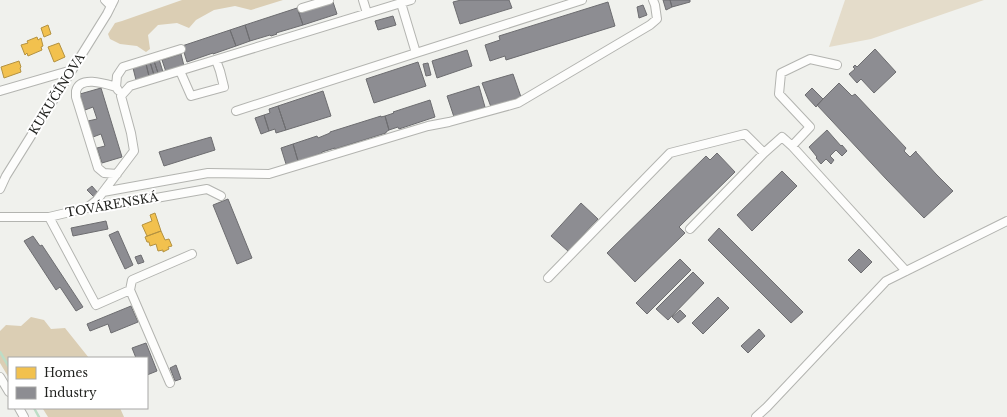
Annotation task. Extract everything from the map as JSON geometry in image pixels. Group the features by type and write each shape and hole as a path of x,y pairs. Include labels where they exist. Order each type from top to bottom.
{"street":[{"path":"105,0 112,3"},
{"path":"302,8 328,0"},
{"path":"363,0 367,13"},
{"path":"121,96 130,86 411,0"},
{"path":"236,110 582,0"},
{"path":"103,192 208,173 269,174 428,126 449,122 518,103 658,19 653,0"},
{"name":"KUKUČÍNOVA","path":"0,189 6,176 112,3"},
{"path":"401,3 416,52"},
{"path":"87,208 97,200 134,151 131,133 121,96 116,87 117,76 123,67 181,49"},
{"path":"792,146 810,127 779,94 781,73 810,59 837,66"},
{"path":"180,71 191,96 224,87 216,60"},
{"path":"0,91 72,70"},
{"path":"116,87 102,82 88,82 80,85 76,91 76,97 98,168 104,172 117,174"},
{"path":"548,278 670,153 745,134 764,153"},
{"path":"690,229 764,153 782,137 792,146 906,271"},
{"name":"TOVÁRENSKÁ","path":"0,217 49,217 87,208 139,201 207,189 221,196"},
{"path":"49,217 96,305 130,290"},
{"path":"756,417 886,281 1007,221"},
{"path":"170,383 130,290 132,280 192,254"},
{"path":"0,377 8,390"}],"shaded area":[{"path":"182,0 283,0 251,10 235,6 214,10 196,20 189,28 177,23 158,25 148,35 150,49 146,52 137,46 120,44 110,39 108,34 115,23"},
{"path":"845,0 984,0 871,39 829,47"},
{"path":"31,317 44,320 51,329 65,328 88,357 8,357 8,376 0,363 0,331 6,325 21,326"},
{"path":"43,409 120,409 124,417 48,417"}],"building: Homes":[{"path":"48,25 51,34 44,37 41,28"},
{"path":"37,37 38,40 41,38 43,46 41,47 42,50 28,56 27,53 25,55 21,45 28,43 27,41"},
{"path":"59,43 65,57 54,62 48,47"},
{"path":"19,61 21,72 4,78 1,67"},
{"path":"155,213 161,231 147,236 142,225 152,221 150,215"},
{"path":"161,231 165,240 169,239 172,246 168,247 169,249 163,252 163,250 158,251 156,244 150,246 145,237"}],"building: Industry":[{"path":"461,0 509,0 512,8 460,24 453,2"},
{"path":"663,0 670,0 672,7 666,10"},
{"path":"670,0 690,0 690,2 672,7"},
{"path":"333,2 337,14 303,25 299,13"},
{"path":"608,2 615,26 506,60 505,56 490,61 485,45 500,40 499,36"},
{"path":"643,5 647,15 639,18 637,7"},
{"path":"297,8 303,25 276,33 277,34 271,36 270,35 250,41 245,25"},
{"path":"393,16 396,25 378,30 375,21"},
{"path":"245,25 250,41 236,46 230,30"},
{"path":"230,30 236,46 187,62 182,46"},
{"path":"875,49 896,72 874,93 861,79 857,83 849,74 855,69 853,67 855,65 857,67"},
{"path":"467,50 472,66 437,78 432,61"},
{"path":"181,54 184,66 166,72 162,60"},
{"path":"159,59 163,72 158,73 154,61"},
{"path":"154,61 158,73 154,75 150,62"},
{"path":"150,62 154,75 149,76 146,64"},
{"path":"418,62 426,86 374,103 366,79"},
{"path":"428,63 431,75 426,76 423,64"},
{"path":"146,64 149,76 136,80 133,68"},
{"path":"513,74 521,97 491,107 482,83"},
{"path":"839,83 852,96 855,94 906,148 904,151 910,157 916,151 953,191 924,218 817,105"},
{"path":"479,86 485,107 454,117 447,96"},
{"path":"101,88 122,157 102,163 97,148 105,146 101,134 93,137 88,121 97,119 93,107 85,110 80,94"},
{"path":"812,88 823,99 816,107 805,95"},
{"path":"323,91 331,116 286,130 278,106"},
{"path":"430,100 435,117 399,129 398,127 389,130 385,116"},
{"path":"278,106 286,130 276,133 275,129 269,131 264,115 270,113 269,109"},
{"path":"264,115 269,131 261,134 255,118"},
{"path":"385,116 389,130 386,133 322,152 298,161 293,144 317,136 318,138 330,132"},
{"path":"827,130 847,151 842,156 836,150 830,156 834,160 831,164 826,159 821,164 809,147"},
{"path":"211,137 215,150 164,166 159,152"},
{"path":"293,144 298,161 286,164 281,148"},
{"path":"717,153 735,172 679,227 685,233 635,282 607,253 706,156 710,160"},
{"path":"782,171 797,186 752,231 737,215"},
{"path":"92,186 98,193 94,197 87,190"},
{"path":"228,199 252,258 237,264 213,205"},
{"path":"581,203 598,219 568,251 551,236"},
{"path":"106,221 108,229 73,236 71,228"},
{"path":"719,228 803,312 791,323 708,240"},
{"path":"118,231 133,265 125,269 109,235"},
{"path":"33,236 40,246 42,245 83,307 76,311 60,287 56,290 24,241"},
{"path":"859,249 872,262 861,273 848,260"},
{"path":"141,255 144,262 138,264 135,257"},
{"path":"680,259 691,270 647,314 636,303"},
{"path":"693,272 704,283 668,320 656,309"},
{"path":"718,297 729,308 703,334 692,323"},
{"path":"131,306 138,322 111,333 108,324 90,331 87,324"},
{"path":"680,310 686,316 678,323 672,317"},
{"path":"759,329 765,336 748,353 741,346"},
{"path":"146,343 157,371 148,375 148,357 136,357 132,348"},
{"path":"176,365 181,379 175,381 170,368"}],"waterway":[{"path":"0,352 8,365"},
{"path":"35,409 39,417"}]}
